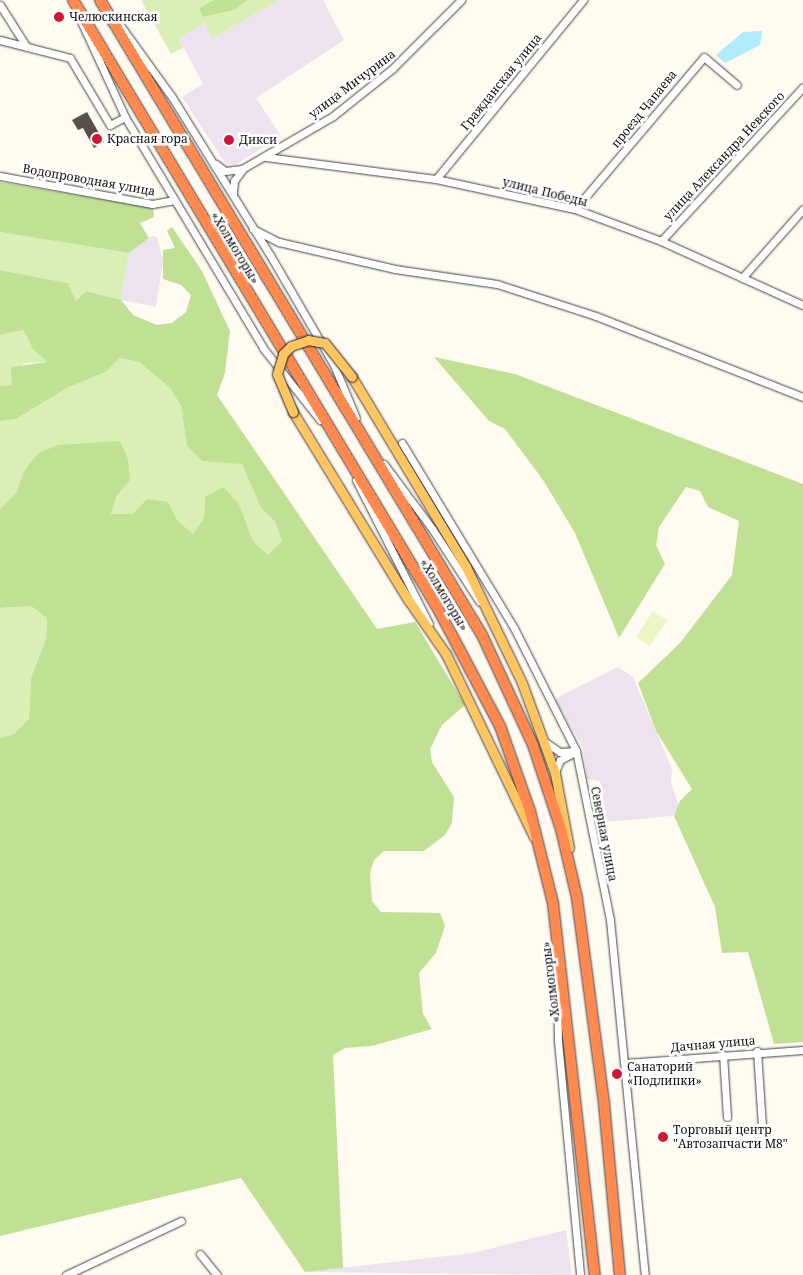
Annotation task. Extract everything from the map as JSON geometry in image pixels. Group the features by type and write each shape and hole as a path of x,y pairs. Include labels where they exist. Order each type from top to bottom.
{"highway":[{"name":"«Холмогоры»","path":"73,0 348,459 481,687 509,750 543,858 558,932 595,1275"},
{"name":"«Холмогоры»","path":"101,0 363,434 505,681 550,792 572,875 604,1104 620,1275"}],"main road":[{"path":"543,858 446,654 408,601 293,412 277,374 280,359 291,346 308,340 325,343 352,377 466,567 522,683 545,741 554,773 572,875"}],"street":[{"path":"73,0 125,117 264,348 339,444"},
{"path":"101,0 212,161 270,255 334,365 363,434"},
{"name":"улица Мичурина","path":"242,169 266,157 333,116 392,69 461,0"},
{"name":"Гражданская улица","path":"436,179 583,0"},
{"path":"0,5 26,46"},
{"path":"0,40 70,58 110,125 125,117"},
{"name":"проезд Чапаева","path":"575,209 704,57 737,85"},
{"name":"улица Александра Невского","path":"661,241 803,87"},
{"name":"улица Победы","path":"266,157 436,179 575,209 661,241 803,305"},
{"path":"212,161 225,171 242,169"},
{"path":"233,196 234,181 242,169"},
{"name":"Водопроводная улица","path":"0,176 152,204 175,200"},
{"path":"742,278 803,209"},
{"path":"253,229 279,242 396,269 497,284 596,316 803,398"},
{"path":"270,255 272,246 279,242"},
{"name":"Северная улица","path":"402,443 514,628 576,751 610,920 646,1275"},
{"path":"370,446 433,530 491,621"},
{"path":"348,459 392,556 446,654"},
{"path":"545,741 560,752 576,751"},
{"path":"554,773 560,760 576,751"},
{"path":"558,932 558,1041 580,1275"},
{"name":"Дачная улица","path":"626,1063 757,1051 803,1050"},
{"path":"757,1051 762,1126"},
{"path":"723,1055 727,1117"},
{"path":"66,1275 181,1221"},
{"path":"200,1254 217,1275"}],"shaded area":[{"path":"280,0 323,0 344,40 256,98 281,136 235,165 225,163 182,97 203,84 179,39 204,23 212,38"},
{"path":"152,236 157,237 163,260 156,307 121,300 129,253"},
{"path":"618,667 633,677 672,769 671,783 681,812 671,816 607,822 600,781 587,779 583,748 557,703 556,698"},
{"path":"566,1230 572,1275 305,1272 473,1253"}],"green space":[{"path":"141,0 214,0 199,8 203,17 234,10 248,0 280,0 212,38 204,23 179,39 183,48 171,54"},
{"path":"214,0 248,0 234,10 203,17 199,8"},
{"path":"0,182 153,208 154,217 140,223 149,238 129,253 0,232"},
{"path":"172,227 202,271 230,331 225,373 217,395 377,629 415,622 465,705 442,725 430,749 432,762 454,797 452,823 445,835 424,851 384,851 374,860 370,873 372,901 381,912 440,913 445,926 436,953 419,973 423,1014 432,1029 372,1046 345,1048 333,1055 343,1268 305,1272 241,1178 0,1236 0,738 14,734 29,719 31,678 46,639 47,618 31,606 0,608 0,509 16,493 23,473 38,453 58,445 120,441 128,459 130,480 117,495 111,514 133,514 147,499 168,502 177,520 193,534 204,518 205,497 223,487 239,504 253,541 268,555 282,541 275,522 261,508 242,464 202,461 187,446 181,406 170,388 139,362 120,358 106,372 69,387 16,419 0,421 0,386 12,385 11,367 47,362 33,349 23,330 0,335 0,270 68,283 76,301 86,291 121,300 133,315 157,325 172,323 186,312 191,295 181,285 163,279 163,250 175,248 167,231"},
{"path":"0,232 129,253 121,300 86,291 76,301 68,283 0,270"},
{"path":"23,330 33,349 47,362 24,363 12,385 0,386 0,335"},
{"path":"434,357 515,374 803,484 803,1042 774,1044 748,952 722,953 715,907 674,816 680,801 692,789 656,731 638,683 680,643 732,575 739,521 708,507 700,491 686,487 659,527 656,545 665,564 619,638 575,533 543,480 505,429 489,421"},
{"path":"120,358 139,362 170,388 181,406 187,446 202,461 242,463 261,508 275,522 282,541 268,556 253,541 239,504 205,497 204,518 193,534 177,520 111,514 117,495 130,479 78,445 58,445 23,473 16,493 0,509 0,421 16,419 69,387 106,372"},
{"path":"31,606 47,618 46,639 31,678 29,719 14,734 0,738 0,608"},
{"path":"653,611 667,620 650,646 636,637"}],"water":[{"path":"762,31 760,45 725,63 716,55 743,32"}],"building":[{"path":"87,112 104,142 94,148 83,128 78,130 72,120"}],"place":[{"name":"Челюскинская","path":"59,17"},
{"name":"Красная гора","path":"97,139"},
{"name":"Дикси","path":"229,140"},
{"name":"Санаторий «Подлипки»","path":"617,1074"},
{"name":"Торговый центр \"Автозапчасти М8\"","path":"663,1137"}]}
